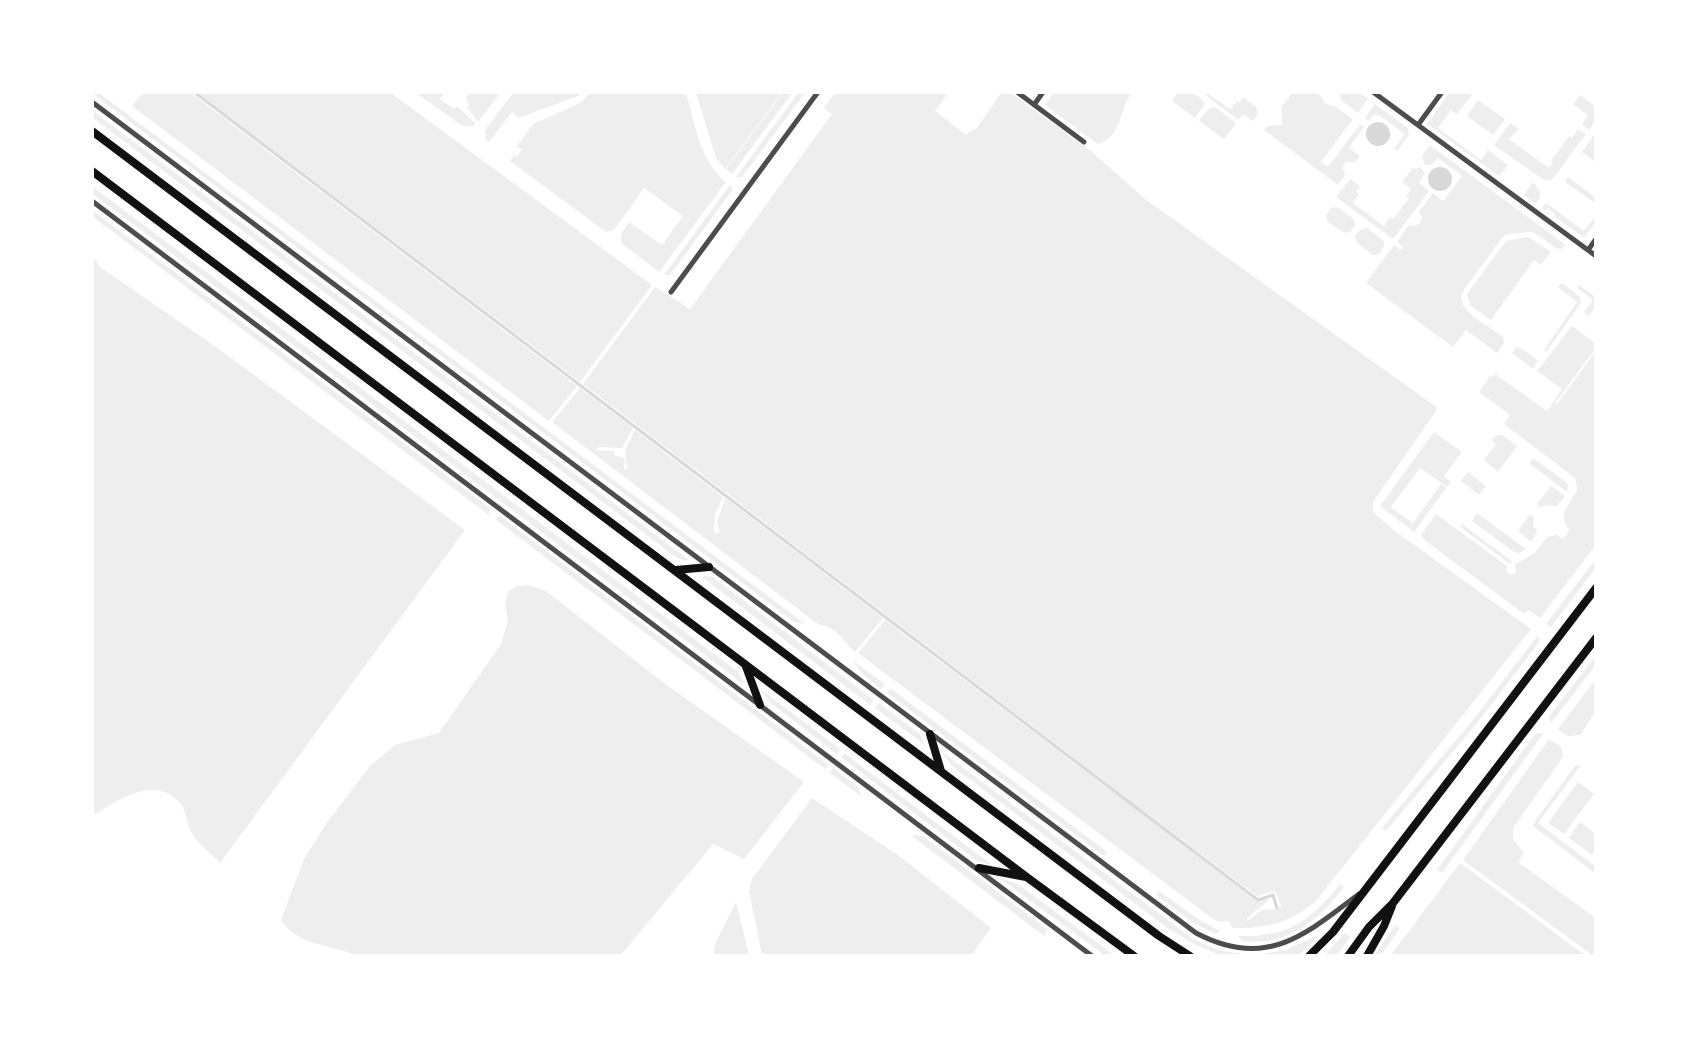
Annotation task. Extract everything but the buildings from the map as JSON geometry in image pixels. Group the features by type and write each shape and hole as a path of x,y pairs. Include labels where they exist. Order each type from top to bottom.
{"main road":[{"path":"92,131 1159,936 1190,956"},
{"path":"92,171 1134,956"},
{"path":"676,570 710,567"},
{"path":"1309,956 1333,932 1366,890 1596,588"},
{"path":"1348,956 1369,927 1393,903 1596,638"},
{"path":"745,664 760,705"},
{"path":"930,734 941,771"},
{"path":"979,868 1028,878"},
{"path":"1367,956 1384,926 1393,903"}],"street":[{"path":"671,292 818,92"},
{"path":"1017,92 1084,142"},
{"path":"1034,105 1043,92"},
{"path":"1373,92 1596,256"},
{"path":"1418,125 1442,92"},
{"path":"92,102 1186,926 1214,942 1248,948 1264,948 1290,941 1314,929 1366,890"},
{"path":"92,201 979,868 1092,956"},
{"path":"1588,250 1596,239"}],"shaded area":[{"path":"470,92 500,93 478,122 467,107 469,105 466,98"},
{"path":"579,92 580,95 519,118 512,112 489,142 486,140 485,130 513,93"},
{"path":"696,92 782,93 725,169 716,158"},
{"path":"799,92 805,93 742,177 736,177"},
{"path":"835,92 948,93 935,111 966,135 971,130 976,129 1001,93 1011,93 1091,151 1145,199 1438,408 1373,502 1373,512 1395,531 1531,629 1316,901 1296,915 1267,926 1245,928 1233,928 1228,921 1220,922 1213,919 858,653 885,620 1114,793 1116,790 1136,805 583,384 655,287 690,309 832,114 824,108","holes":["1140,808 1257,896 1275,891 1281,906 1277,909 1262,910 1247,921 1247,918 1268,901 1266,899 1256,901 1138,810"]},
{"path":"1054,92 1132,93 1112,135 1098,144 1045,105"},
{"path":"92,93 99,93 805,624 794,622"},
{"path":"143,93 191,93 577,386 549,421 132,106"},
{"path":"198,93 391,93 652,285 580,382"},
{"path":"416,93 445,93 440,99 454,109 457,106 476,124 469,127 461,125"},
{"path":"590,93 686,93 704,153 717,174 726,182 659,272 621,243 621,234 629,222 662,245 683,216 644,188 614,230 606,232 510,161 513,157 512,154 516,157 522,150 517,146 533,124 580,103"},
{"path":"783,93 792,93 732,174 726,169"},
{"path":"1178,93 1194,94 1205,104 1195,118 1172,101"},
{"path":"1203,93 1207,93 1230,109 1237,101 1239,103 1243,97 1256,107 1258,114 1253,121 1243,114 1238,120"},
{"path":"1292,93 1316,93 1320,95 1326,104 1336,107 1353,119 1321,162 1328,167 1360,124 1364,127 1349,148 1360,156 1355,162 1347,162 1342,167 1345,175 1338,185 1264,130 1267,126 1282,125 1282,106"},
{"path":"1339,93 1360,93 1368,99 1358,113 1341,100"},
{"path":"1449,93 1473,93 1457,114 1451,110 1438,128 1481,160 1488,150 1508,165 1499,176 1427,124"},
{"path":"1580,95 1595,106 1595,121 1589,130 1582,124 1588,115 1573,104"},
{"path":"1478,100 1505,119 1493,135 1467,116"},
{"path":"1375,104 1408,128 1409,135 1397,151 1394,149 1405,134 1379,115 1373,115 1369,121 1365,118"},
{"path":"1215,107 1236,123 1224,139 1199,121 1209,108"},
{"path":"92,111 688,559 686,561 677,558 93,118"},
{"path":"1378,122 1383,123 1389,129 1389,139 1383,145 1378,146 1373,145 1367,139 1366,134 1367,129 1373,123"},
{"path":"1510,123 1519,129 1509,139 1549,168 1553,163 1551,161 1569,136 1572,138 1578,129 1586,134 1555,176 1550,180 1544,180 1494,145"},
{"path":"1595,133 1595,162 1582,152"},
{"path":"1430,145 1566,245 1561,249 1556,248 1533,232 1507,234 1502,238 1463,291 1461,298 1463,305 1468,311 1503,337 1504,343 1497,353 1466,330 1453,347 1366,283 1394,245 1401,250 1403,247 1397,242 1409,225 1415,226 1420,223 1422,217 1419,212 1433,193 1443,201 1462,176 1438,158 1431,165 1425,165 1422,156"},
{"path":"1420,167 1425,173 1419,183 1429,191 1393,239 1336,197 1350,179 1360,186 1356,192 1359,194 1353,203 1384,226 1390,217 1393,219 1409,198 1406,196 1411,189 1402,182 1413,168"},
{"path":"1440,167 1445,168 1451,174 1451,184 1445,190 1440,191 1435,190 1429,184 1428,179 1429,174 1435,168"},
{"path":"1568,177 1595,197 1595,203 1565,182"},
{"path":"1533,182 1540,191 1540,197 1536,204 1524,195"},
{"path":"730,185 733,188 731,192 670,275 664,275"},
{"path":"92,186 737,671 744,681 742,683 93,194"},
{"path":"1546,203 1584,231 1595,217 1595,223 1584,238 1554,216 1555,214 1547,208 1545,210 1542,208"},
{"path":"1337,207 1354,219 1355,226 1350,232 1344,233 1327,221 1326,215 1331,208"},
{"path":"92,210 490,508 489,515 93,217"},
{"path":"1367,228 1384,241 1384,247 1379,254 1373,255 1356,242 1355,236 1360,230"},
{"path":"1528,237 1551,252 1541,265 1534,260 1491,320 1470,305 1467,294 1506,241"},
{"path":"93,256 100,267 216,347 465,530 220,863 196,839 189,827 182,806 170,795 160,791 138,792 115,802 96,814 93,811"},
{"path":"1562,283 1579,296 1581,303 1546,352 1544,350 1577,302 1558,287"},
{"path":"1579,285 1595,297 1595,307 1589,316 1584,312 1593,300 1577,288"},
{"path":"1572,326 1595,343 1595,349 1555,403 1557,404 1595,352 1595,546 1540,618 1528,610 1524,614 1423,539 1421,535 1436,514 1507,566 1506,571 1511,575 1516,573 1515,565 1535,553 1547,537 1557,535 1563,539 1570,530 1564,519 1564,514 1577,489 1575,478 1504,424 1510,415 1479,392 1491,375 1493,377 1495,374 1547,411 1562,389 1537,371"},
{"path":"1516,347 1521,348 1537,360 1533,369 1512,353"},
{"path":"580,388 633,428 622,448 599,447 596,450 615,451 614,455 625,459 624,469 627,469 625,450 635,430 723,497 715,515 714,534 720,532 717,522 725,498 883,618 855,652 835,631 819,625 552,422"},
{"path":"1434,432 1462,452 1444,476 1451,482 1447,487 1420,468 1391,507 1413,523 1441,484 1446,488 1414,532 1380,506"},
{"path":"1496,435 1502,435 1517,446 1498,472 1484,460 1496,444 1492,440"},
{"path":"1533,458 1566,482 1568,486 1567,492 1529,463"},
{"path":"1468,472 1486,486 1479,495 1461,481"},
{"path":"1551,486 1565,496 1557,506 1548,505 1541,507 1537,504"},
{"path":"1477,513 1526,549 1519,553 1514,552 1472,521"},
{"path":"1530,514 1534,518 1533,525 1537,531 1531,542 1518,531"},
{"path":"500,516 829,765 825,769 495,519"},
{"path":"1462,524 1512,561 1510,564 1460,527"},
{"path":"1595,560 1595,569 1551,627 1546,624"},
{"path":"702,577 713,577 874,700 870,705"},
{"path":"529,585 546,591 664,683 804,782 744,859 713,844 621,955 358,955 307,941 291,932 281,920 304,859 326,824 370,766 395,745 439,733 501,644 508,620 505,604 508,592 516,586"},
{"path":"1538,635 1540,641 1477,723 1386,831 1382,828 1473,720"},
{"path":"1595,657 1595,666 1551,723 1550,715"},
{"path":"854,662 885,684 881,689 861,673"},
{"path":"1595,680 1595,713 1580,735 1568,736 1558,729"},
{"path":"890,688 1107,852 1104,856 887,693"},
{"path":"762,690 840,749 837,754 769,702"},
{"path":"879,703 920,734 925,745 875,708"},
{"path":"1543,734 1442,873 1437,870 1534,735"},
{"path":"1549,739 1561,747 1563,757 1513,828 1513,839 1524,853 1518,862 1593,916 1595,920 1595,955 1592,955 1463,860"},
{"path":"941,751 1193,939 1218,950 1248,955 1220,955 1196,945 1170,930 952,766"},
{"path":"844,753 991,865 977,861 841,757"},
{"path":"1581,765 1538,823 1595,866 1595,873 1533,826 1575,766"},
{"path":"833,768 857,786 862,797 830,773"},
{"path":"1578,782 1594,794 1564,834 1548,823"},
{"path":"812,798 898,855 991,928 975,950 974,955 762,955 749,891 752,879"},
{"path":"1580,822 1595,834 1595,850 1592,855 1569,838"},
{"path":"912,836 923,836 1048,930 1044,936"},
{"path":"1460,863 1585,955 1391,955"},
{"path":"998,877 1018,884 1114,955 1104,955"},
{"path":"1340,884 1344,887 1334,899 1313,920 1300,929 1273,940 1258,942 1242,941 1238,936 1270,934 1296,925 1319,908"},
{"path":"1159,891 1198,919 1220,931 1216,934 1195,924 1156,895"},
{"path":"736,902 749,955 714,955 715,944"},
{"path":"1396,925 1400,928 1381,955 1374,955"},
{"path":"1345,933 1350,937 1337,955 1325,955"},
{"path":"1318,935 1299,955 1254,955 1286,950"}],"waterway":[{"path":"194,92 1258,900 1273,895 1277,908"}]}
